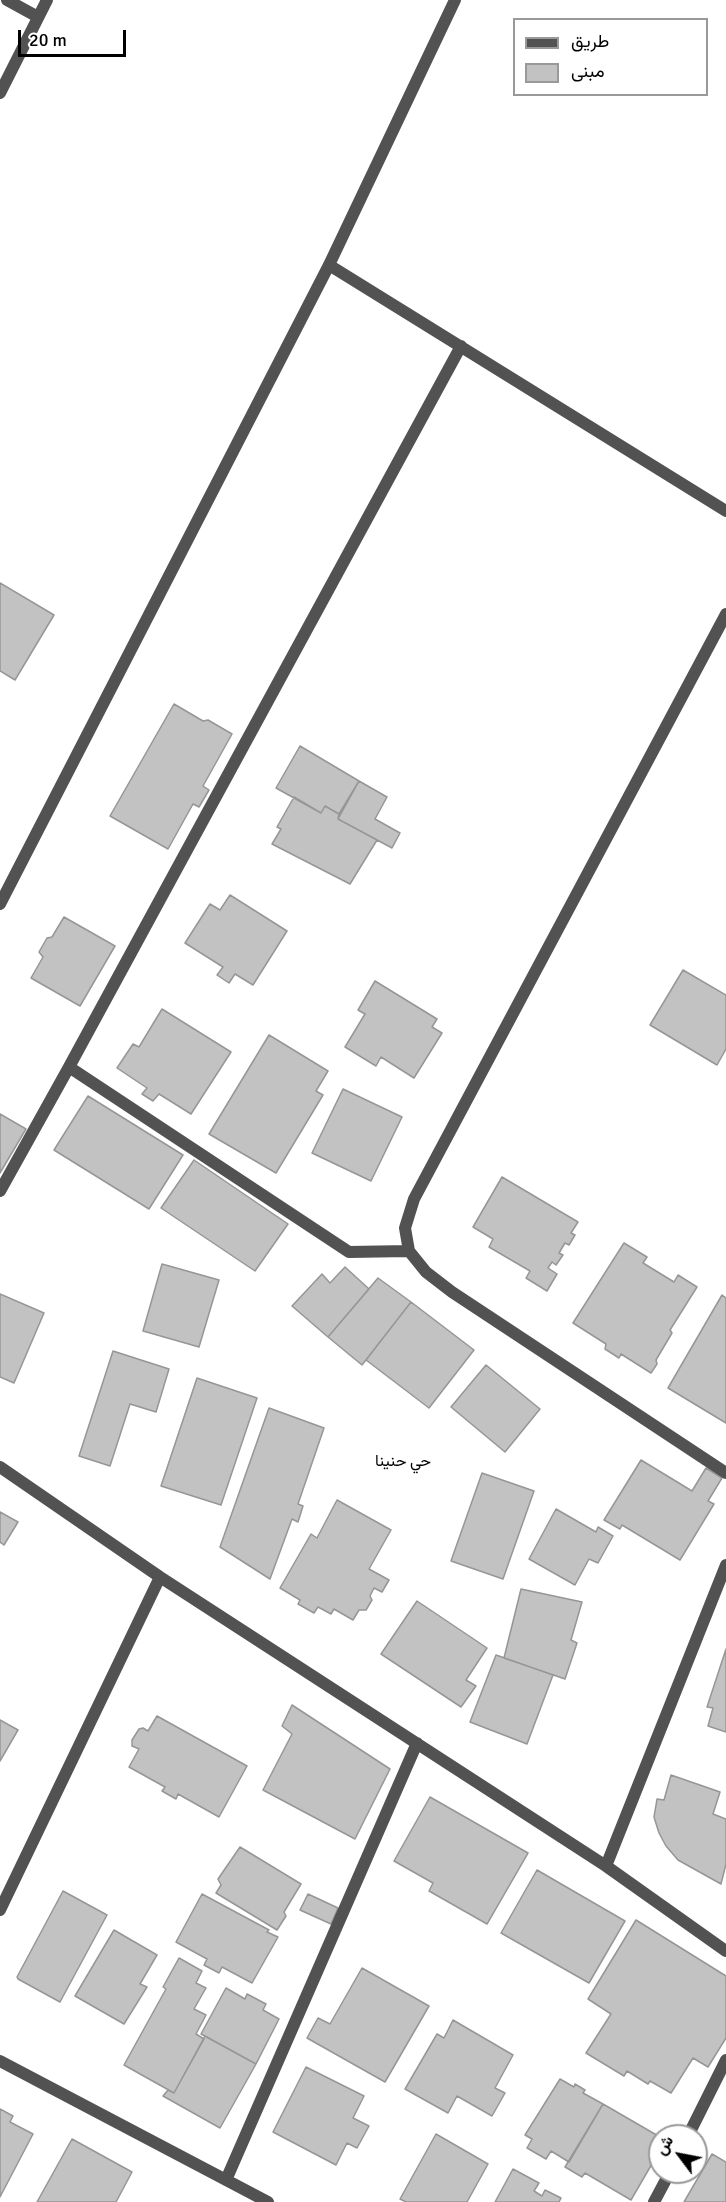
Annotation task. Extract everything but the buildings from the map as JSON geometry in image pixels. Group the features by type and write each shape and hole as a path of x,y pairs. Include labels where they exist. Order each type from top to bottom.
{"street":[{"path":"7,0 39,17"},
{"path":"0,93 47,0"},
{"path":"0,904 3,889 329,266 455,0"},
{"path":"329,266 726,511"},
{"path":"0,1191 461,346"},
{"path":"726,614 414,1199 405,1228 409,1251 426,1272 452,1292 726,1473"},
{"path":"69,1067 349,1252 409,1251"},
{"path":"0,1467 160,1577 606,1866 726,1951"},
{"path":"606,1866 726,1565"},
{"path":"0,1910 160,1577"},
{"path":"226,2180 417,1743"},
{"path":"694,2124 726,2060"},
{"path":"0,2061 268,2202"},
{"path":"654,2202 664,2184"}],"district":[{"name":"حي حنينا","path":"403,1462"}]}
